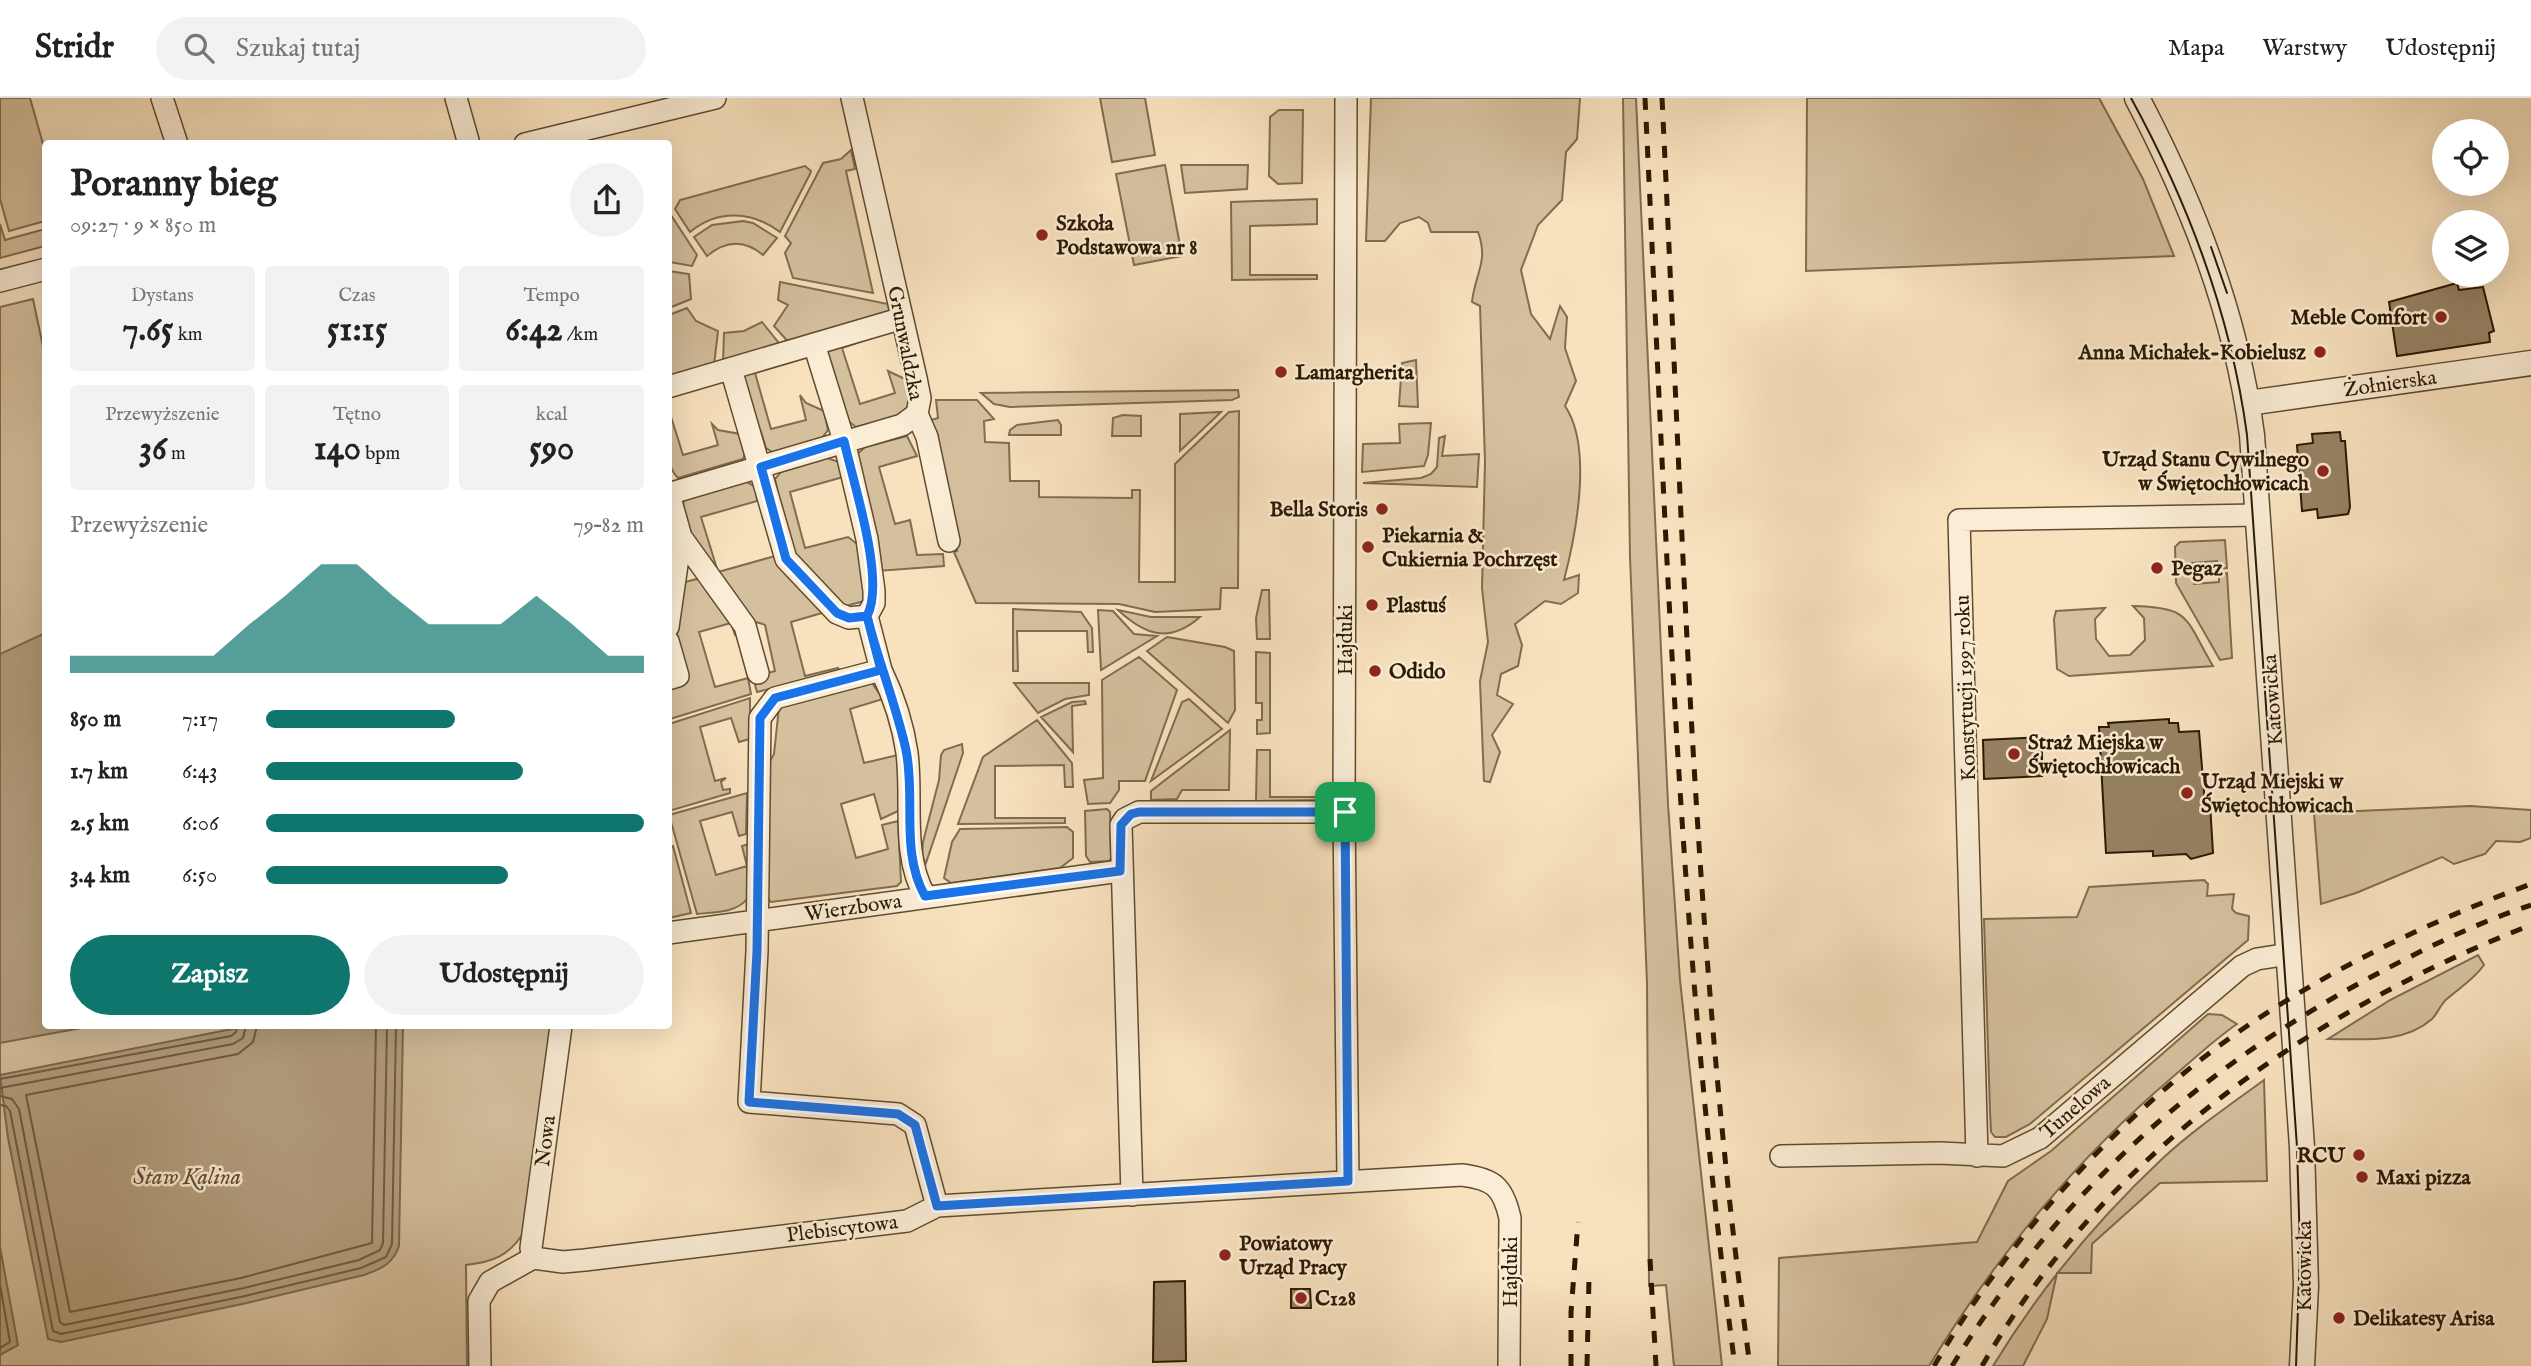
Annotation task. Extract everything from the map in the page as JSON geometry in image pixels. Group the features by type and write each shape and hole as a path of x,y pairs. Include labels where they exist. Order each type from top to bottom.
{"street":[{"path":"162,98 176,140"},
{"path":"456,98 468,140"},
{"path":"542,140 715,98"},
{"name":"Grunwaldzka","path":"672,493 902,425 917,414 920,398 852,98"},
{"name":"Hajduki","path":"1346,98 1345,812 1348,1181"},
{"name":"Katowicka","path":"2137,98 2180,184 2211,260 2233,332 2248,403 2259,514 2305,1215 2306,1286 2302,1366"},
{"path":"0,281 42,270"},
{"path":"672,386 896,320"},
{"path":"814,344 844,441 867,539 874,591 874,603 867,616 906,752 912,859 916,879 925,896"},
{"name":"Żołnierska","path":"2248,403 2531,363"},
{"path":"731,369 786,559 837,613 849,618 867,616"},
{"path":"917,414 927,437 949,541"},
{"path":"672,505 681,537 745,626 758,673"},
{"name":"Konstytucji 1997 roku","path":"1977,1156 1959,520 2259,514"},
{"path":"672,599 681,537"},
{"path":"672,655 678,676 672,678"},
{"path":"881,670 786,694 766,706 760,718 755,921 757,951 749,1102 898,1114 908,1118 915,1125 937,1206"},
{"path":"1132,1195 1120,871 1121,825 1131,814 1139,812 1345,812"},
{"name":"Wierzbowa","path":"672,932 1120,871"},
{"name":"Tunelowa","path":"1782,1156 1940,1153 2003,1156 2040,1138 2242,966 2257,959 2289,954"},
{"name":"Nowa","path":"533,1258 531,1248 561,1029"},
{"name":"Plebiscytowa","path":"533,1258 563,1262 585,1260 907,1221 937,1206 1462,1175 1493,1184"},
{"name":"Hajduki","path":"1493,1184 1502,1191 1510,1218 1509,1366"},
{"path":"480,1366 479,1301 490,1282 533,1258"}],"shaded area":[{"path":"0,98 30,98 42,140 42,222 9,231 0,199"},
{"path":"1100,98 1145,98 1155,155 1112,162"},
{"path":"1371,98 1580,98 1577,139 1566,152 1562,200 1538,225 1521,270 1531,314 1550,339 1560,306 1567,317 1565,348 1576,381 1565,406 1578,444 1580,491 1564,580 1579,575 1578,593 1561,604 1545,601 1515,624 1522,645 1518,666 1501,674 1497,695 1513,704 1492,735 1500,752 1490,782 1484,781 1480,681 1488,642 1482,588 1485,462 1480,306 1472,302 1482,260 1481,242 1478,232 1431,232 1428,223 1419,217 1400,223 1385,241 1366,241"},
{"path":"1623,98 1636,98 1668,804 1680,980 1722,1366 1674,1366 1666,1285 1649,1286 1647,983 1630,557"},
{"path":"1807,98 2099,98 2143,179 2174,256 1806,271"},
{"path":"1279,110 1303,110 1302,183 1278,184 1269,176 1270,117"},
{"path":"851,150 855,169 846,171 873,293 793,278 785,253 791,243 785,236 823,163 841,159"},
{"path":"1165,165 1182,256 1134,265 1116,174"},
{"path":"1181,165 1248,165 1247,189 1185,193"},
{"path":"805,166 811,171 810,174 780,232 758,220 723,216 690,232 675,209 680,200"},
{"path":"1317,199 1317,224 1250,226 1250,275 1317,275 1317,279 1232,280 1231,202"},
{"path":"672,217 697,255 692,266 672,263"},
{"path":"743,221 753,223 777,238 763,255 749,246 735,244 721,247 707,256 694,237 712,225"},
{"path":"0,224 5,240 42,230 42,247 0,258"},
{"path":"672,271 689,274 691,299 672,307"},
{"path":"780,282 888,304 890,314 790,344 774,326 788,305 778,300"},
{"path":"33,299 42,342 42,1029 553,1029 524,1232 512,1247 500,1256 466,1265 467,1366 0,1366 0,307"},
{"path":"687,308 696,321 718,331 714,365 672,378 672,314"},
{"path":"762,322 782,347 723,364 724,333 744,331"},
{"path":"877,336 842,348 860,404 895,393 888,371 905,379 910,398 905,415 856,427 848,421 825,346"},
{"path":"790,357 790,362 755,373 771,429 806,420 800,395 806,403 824,411 828,430 821,439 772,452 766,448 761,432 757,432 742,373"},
{"path":"1416,360 1418,407 1399,406 1402,363"},
{"path":"1238,390 1239,397 1232,400 1010,407 994,404 981,393"},
{"path":"936,400 977,400 994,419 984,421 985,442 1009,443 1010,481 1039,481 1039,497 1132,498 1132,490 1140,490 1139,582 1175,582 1175,464 1229,412 1239,411 1238,588 1221,588 1220,609 1155,612 1119,604 976,603 954,552 957,551 935,439 938,438 937,432 934,433 931,420 938,418"},
{"path":"1221,412 1180,451 1180,414"},
{"path":"1123,415 1141,416 1141,436 1112,436 1113,418"},
{"path":"672,420 683,455 718,445 712,424 718,430 740,434 746,451 743,459 678,478 673,472"},
{"path":"1058,420 1061,435 1009,435 1010,430 1017,425"},
{"path":"1431,423 1428,455 1424,466 1362,472 1363,444 1400,443 1399,424"},
{"path":"907,436 917,456 879,467 895,524 910,520 917,555 943,554 944,566 877,571 854,457 865,447"},
{"path":"1445,436 1442,456 1479,454 1477,487 1363,483 1421,478 1431,474 1437,467 1439,438"},
{"path":"827,458 839,462 843,477 790,492 805,548 848,537 861,547 868,600 842,607 791,556 775,479 781,472"},
{"path":"745,481 756,487 757,501 701,517 718,572 775,556 829,611 791,622 805,676 838,668 840,671 757,692 753,677 775,671 765,625 746,618 727,595 705,561 688,526 684,511 684,499"},
{"path":"2225,540 2227,568 2218,569 2217,561 2192,563 2194,584 2219,582 2219,574 2227,573 2232,658 2220,660 2176,583 2175,547 2180,542"},
{"path":"701,578 741,633 735,635 731,623 699,632 715,687 748,678 751,694 672,718 672,641 681,583"},
{"path":"1262,590 1269,590 1270,639 1257,639 1256,618"},
{"path":"2133,606 2166,609 2185,619 2213,666 2069,676 2057,669 2054,619 2056,611 2105,608 2095,619 2096,639 2109,656 2130,655 2145,640 2144,618"},
{"path":"1013,609 1081,612 1092,628 1093,652 1088,652 1087,631 1017,631 1018,671 1013,671"},
{"path":"1098,610 1113,611 1134,634 1157,636 1101,670"},
{"path":"1118,610 1151,617 1200,617 1178,631 1158,633 1138,625"},
{"path":"1167,637 1234,651 1235,710 1228,723 1147,651"},
{"path":"1256,652 1270,653 1270,733 1257,734 1257,720 1262,720 1262,703 1256,703"},
{"path":"1139,657 1177,690 1145,781 1119,781 1119,790 1110,803 1088,804 1084,780 1103,778 1102,680"},
{"path":"870,680 883,699 850,709 864,763 898,755 898,811 881,819 874,794 841,804 856,858 888,849 882,825 898,821 901,882 897,886 771,902 768,898 765,770 774,754 779,707"},
{"path":"1014,683 1089,683 1089,695 1065,699 1038,713"},
{"path":"750,698 750,739 739,742 731,718 700,727 715,781 726,778 721,782 723,790 730,789 730,793 672,810 672,723"},
{"path":"1189,699 1222,729 1151,781 1182,702"},
{"path":"1085,701 1086,704 1072,706 1073,752 1041,717 1072,702"},
{"path":"1037,720 1072,763 1073,787 1065,787 1064,765 995,766 995,818 1065,818 1065,823 958,824 983,757"},
{"path":"1230,730 1229,790 1182,790 1177,799 1151,800 1151,791"},
{"path":"962,744 963,753 926,863 922,857 923,842 939,780 941,755 944,750"},
{"path":"1257,750 1270,750 1270,797 1322,797 1322,800 1256,801"},
{"path":"747,793 746,834 739,836 732,812 700,821 716,875 747,866 742,846 749,844 747,899 742,904 731,909 697,914 672,826 672,814"},
{"path":"2470,806 2531,810 2531,838 2520,842 2496,841 2485,854 2454,864 2442,857 2356,893 2321,904 2314,813"},
{"path":"1107,809 1110,812 1111,858 1109,861 1090,862 1086,856 1085,811"},
{"path":"1067,827 1073,832 1073,858 1060,868 951,883 944,878 952,842 960,829"},
{"path":"672,846 691,913 672,917"},
{"path":"2204,880 2208,884 2207,896 2234,894 2232,909 2236,913 2249,916 2248,940 2030,1124 2006,1137 1995,1137 1991,1132 1984,919 2077,917 2089,887"},
{"path":"2478,955 2484,965 2421,1027 2409,1033 2382,1038 2328,1039 2390,1000"},
{"path":"2208,1014 2222,1015 2237,1024 2139,1107 2071,1175 2010,1248 1929,1366 1778,1366 1779,1258 1977,1242 2008,1181 2051,1151"},
{"path":"2264,1080 2267,1181 2160,1183 2092,1244 2091,1273 2058,1273 2092,1231 2162,1159"},
{"path":"2057,1274 2047,1319 2023,1366 1993,1366 2030,1310"}],"water":[{"path":"42,634 42,1029 76,1029 0,1043 0,654"},
{"name":"Staw Kalina","path":"232,1029 403,1029 399,1246 390,1262 364,1275 61,1342 48,1339 8,1138 0,1075"},
{"path":"0,1247 18,1345 0,1355"}],"building":[{"name":"Meble Comfort","path":"2443,287 2458,287 2459,290 2483,287 2494,331 2489,333 2490,342 2397,356 2389,302"},
{"name":"Urząd Stanu Cywilnego w Świętochłowicach","path":"2340,432 2341,441 2345,441 2350,507 2348,514 2318,518 2317,509 2302,511 2297,445 2313,443 2312,434"},
{"name":"Urząd Miejski w Świętochłowicach","path":"2169,719 2169,723 2178,723 2179,732 2199,731 2205,804 2210,804 2213,853 2191,859 2186,854 2153,856 2153,851 2106,853 2099,727 2109,727 2108,723"},
{"name":"Straż Miejska w Świętochłowicach","path":"2042,737 2042,776 1984,779 1983,740"},
{"path":"1185,1281 1186,1361 1153,1362 1154,1282"},
{"name":"C128","path":"1291,1289 1310,1289 1311,1308 1291,1308"}],"tram line":[{"path":"2131,98 2171,178 2205,261 2230,347 2247,435 2297,1147 2300,1249 2296,1366"},
{"path":"2211,247 2227,293"}],"railway":[{"path":"1645,98 1676,733 1687,892 1700,1050 1735,1366"},
{"path":"1662,98 1702,892 1730,1208 1750,1366"},
{"path":"1934,1366 1997,1270 2072,1179 2156,1097 2201,1060 2280,1004 2349,965 2421,929 2531,884"},
{"path":"1952,1366 1993,1304 2037,1247 2135,1143 2189,1096 2246,1053 2307,1013 2371,977 2450,938 2531,905"},
{"path":"1982,1366 2031,1291 2087,1221 2150,1157 2219,1099 2292,1047 2369,1001 2449,960 2531,925"},
{"path":"1571,1366 1571,1312 1578,1222"},
{"path":"1650,1259 1656,1366"},
{"path":"1587,1366 1589,1278"}],"place":[{"name":"Szkoła Podstawowa nr 8","path":"1042,235"},
{"name":"Meble Comfort","path":"2441,317"},
{"name":"Anna Michałek-Kobielusz","path":"2320,352"},
{"name":"Lamargherita","path":"1281,372"},
{"name":"Urząd Stanu Cywilnego w Świętochłowicach","path":"2323,471"},
{"name":"Bella Storis","path":"1382,509"},
{"name":"Piekarnia & Cukiernia Pochrzęst","path":"1368,547"},
{"name":"Pegaz","path":"2157,568"},
{"name":"Plastuś","path":"1372,605"},
{"name":"Odido","path":"1375,671"},
{"name":"Straż Miejska w Świętochłowicach","path":"2014,754"},
{"name":"Urząd Miejski w Świętochłowicach","path":"2187,793"},
{"name":"RCU","path":"2359,1155"},
{"name":"Maxi pizza","path":"2362,1177"},
{"name":"Powiatowy Urząd Pracy","path":"1225,1255"},
{"name":"C128","path":"1301,1298"},
{"name":"Delikatesy Arisa","path":"2339,1318"}],"route":[{"path":"1345,812 1139,812 1131,814 1121,825 1120,871 925,896 916,879 912,859 906,752 867,616 874,603 874,591 867,539 844,441 761,467 786,559 837,613 849,618 867,616 881,670 775,698 766,706 760,718 755,921 757,951 749,1102 898,1114 908,1118 915,1125 937,1206 1348,1181 1345,812"}]}
